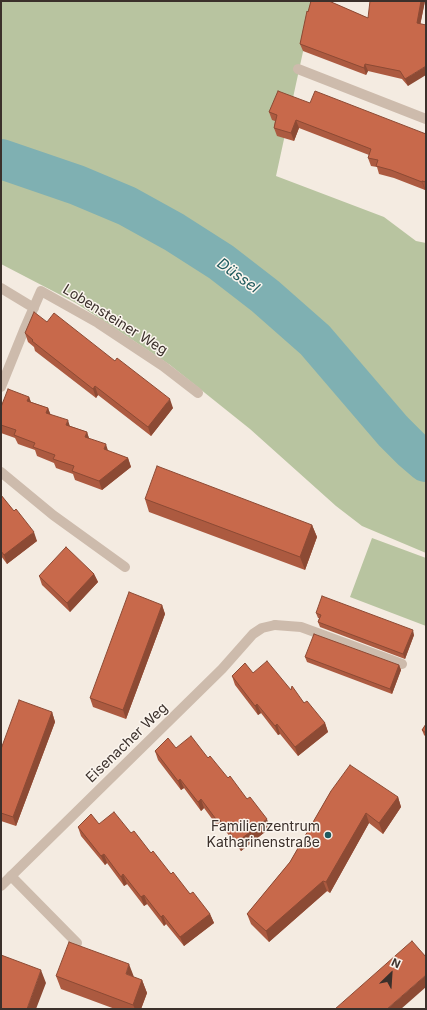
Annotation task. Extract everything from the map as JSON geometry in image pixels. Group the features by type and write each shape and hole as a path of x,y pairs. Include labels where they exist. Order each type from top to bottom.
{"street":[{"path":"298,69 425,116"},
{"path":"1,288 34,308"},
{"name":"Lobensteiner Weg","path":"1,387 42,291 98,323 163,366 198,394"},
{"path":"1,472 53,515 125,567"},
{"name":"Eisenacher Weg","path":"1,886 222,669 253,634 262,628 275,625 301,627 402,664"},
{"path":"11,876 77,943"}],"green space":[{"path":"1,1 314,1 276,176 384,217 416,241 426,243 426,459 415,451 319,341 268,293 176,231 111,196 1,155"},
{"path":"1,162 87,192 136,214 201,252 270,305 325,355 410,452 426,465 426,553 362,526 336,506 250,429 170,365 76,303 1,264"},
{"path":"372,538 426,558 426,626 350,597"}],"building":[{"path":"311,1 329,1 368,18 370,1 421,1 417,23 426,25 426,66 405,79 400,71 365,64 364,68 300,44 307,11 308,12"},
{"path":"278,91 310,103 315,91 426,134 426,182 422,182 376,166 378,160 368,158 371,149 296,120 291,133 274,128 277,115 269,112"},
{"path":"34,312 47,322 54,313 115,361 117,358 170,399 148,427 95,386 93,389 32,341 33,340 25,333"},
{"path":"8,389 29,397 27,401 48,408 46,413 68,420 66,425 87,432 85,437 106,444 104,449 128,458 99,481 72,471 74,466 53,459 55,455 33,447 35,443 14,435 16,430 1,425 1,407"},
{"path":"157,466 312,525 300,557 145,499"},
{"path":"1,495 14,511 16,509 34,532 4,555 1,551"},
{"path":"66,547 94,574 67,603 39,576"},
{"path":"129,592 162,605 123,710 90,698"},
{"path":"322,596 413,630 403,654 318,622 321,615 316,613"},
{"path":"314,634 399,665 390,689 305,657"},
{"path":"267,661 291,690 292,686 304,703 307,701 325,723 295,747 277,724 275,726 257,704 255,706 232,676 245,663 253,673"},
{"path":"19,700 52,712 13,817 1,813 1,749"},
{"path":"426,724 426,733 422,730"},
{"path":"191,736 208,758 210,756 228,778 230,776 247,799 250,797 267,819 237,842 220,820 218,822 201,799 198,802 180,779 178,781 155,751 168,738 176,748"},
{"path":"350,765 398,797 379,823 366,813 326,882 323,881 266,931 247,914 290,862 331,791"},
{"path":"114,812 131,833 134,831 151,853 153,851 171,874 173,872 190,894 193,892 210,914 180,937 163,915 161,917 144,895 141,897 123,874 121,877 104,854 101,856 78,827 91,814 99,824"},
{"path":"412,941 426,957 426,975 387,1009 335,1009"},
{"path":"69,942 129,964 126,974 142,980 133,1005 56,976"},
{"path":"1,955 41,970 27,1009 1,1009"}],"waterway":[{"name":"Düssel","path":"1,159 77,185 127,206 174,232 221,262 265,296 315,340 393,431 426,462"}],"place":[{"name":"Familienzentrum Katharinenstraße","path":"328,835"}]}
